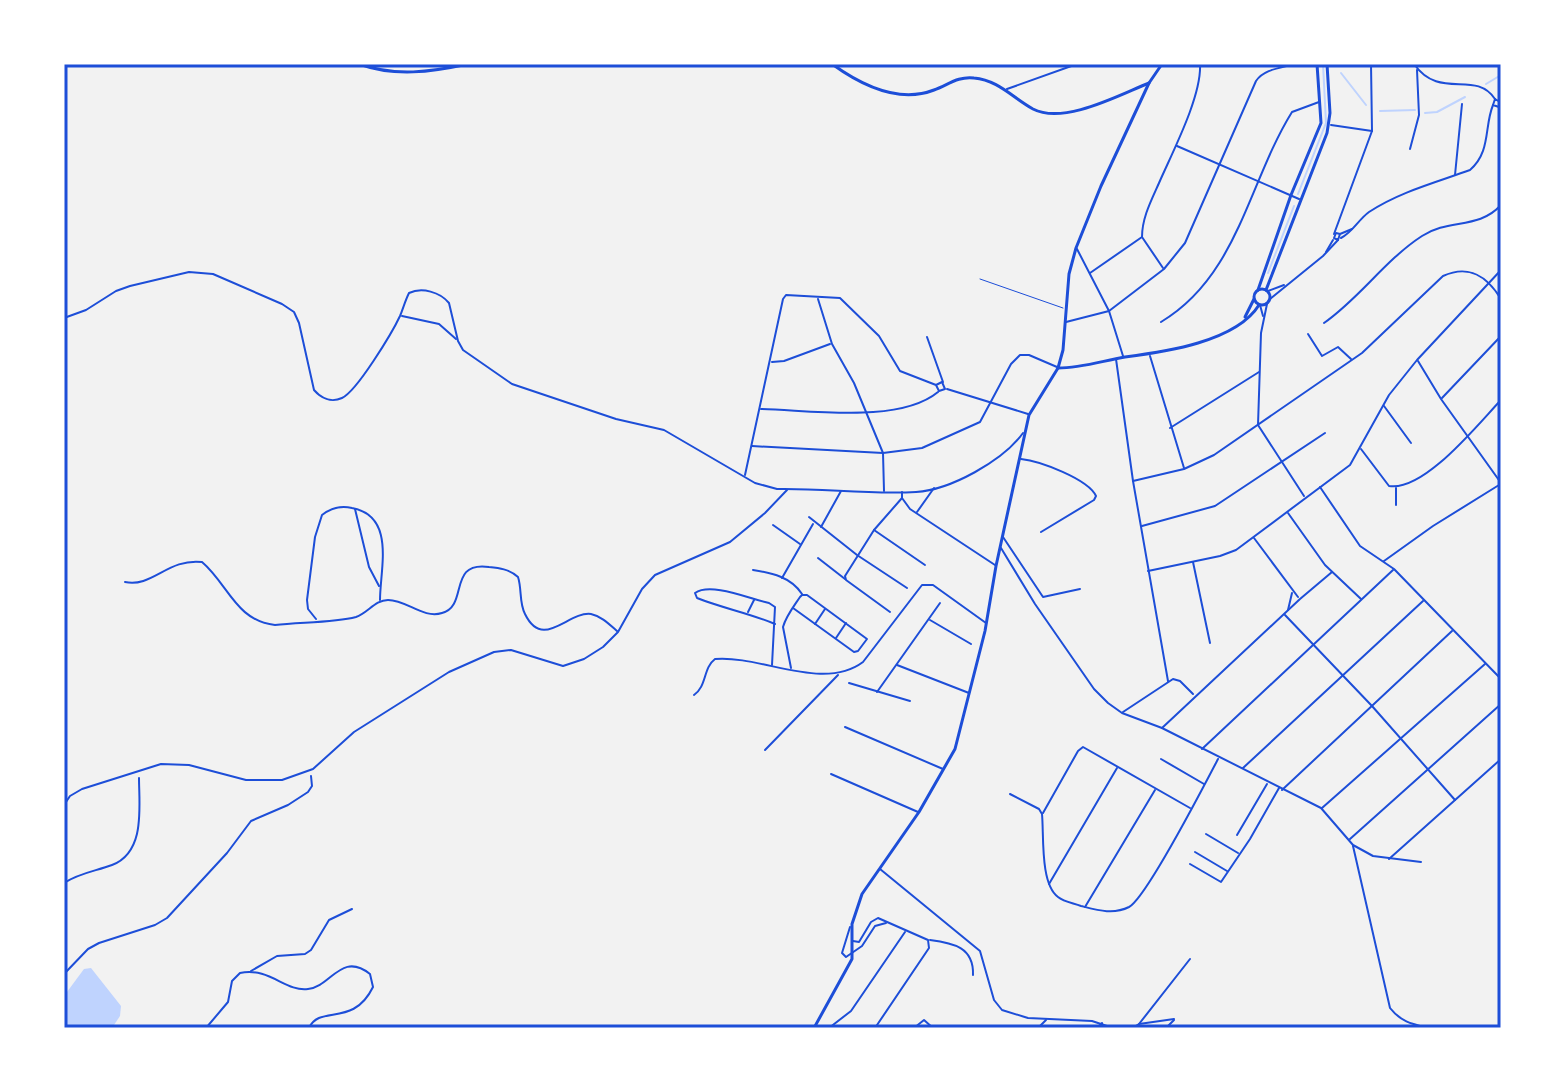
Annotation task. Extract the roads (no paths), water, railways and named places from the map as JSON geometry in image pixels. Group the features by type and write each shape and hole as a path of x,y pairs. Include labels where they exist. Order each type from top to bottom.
{"street":[{"path":"359,64 399,73 468,64"},
{"path":"832,64 861,83 904,96 930,92 956,79 972,77 988,80 1035,110 1053,115 1079,110 1149,83"},
{"path":"1004,89 1077,64"},
{"path":"887,923 875,926 853,954 846,957 842,953 862,894 919,812 955,749 987,624 996,566 1029,415 1058,368 1063,350 1069,274 1076,248 1149,83 1162,64"},
{"path":"1090,273 1142,237 1148,208 1199,84 1200,64"},
{"path":"1065,323 1109,311 1164,269 1182,249 1260,75 1295,64"},
{"path":"1245,318 1320,126 1317,64"},
{"path":"1270,299 1267,291 1330,125 1327,64"},
{"path":"1325,253 1372,131 1371,64"},
{"path":"1414,64 1429,80 1439,84 1476,85 1498,104"},
{"path":"1410,149 1419,115 1417,69"},
{"path":"1138,87 1143,89 1142,100"},
{"path":"1305,497 1258,425 1263,317 1267,304 1370,211 1412,191 1470,170 1485,148 1490,115 1501,95"},
{"path":"1161,322 1192,299 1215,273 1292,112 1320,102"},
{"path":"1455,176 1462,104"},
{"path":"1330,125 1372,131"},
{"path":"1176,145 1302,200"},
{"path":"1324,323 1343,310 1399,254 1422,236 1446,225 1488,218 1501,205"},
{"path":"1334,236 1340,237"},
{"path":"1334,236 1340,237"},
{"path":"1142,237 1164,269"},
{"path":"1076,248 1109,311 1123,358"},
{"path":"1148,571 1228,554 1350,465 1383,405 1417,360 1501,270"},
{"path":"64,318 130,286 189,272 213,274 294,312 314,390 330,400 343,397 372,363 409,293 419,290 436,293 449,303 463,350 512,384 616,419 664,430 770,488 884,492 934,488 989,464 1008,451 1027,429"},
{"path":"1133,481 1184,469 1214,455 1371,346 1443,276 1455,272 1472,273 1491,282 1501,299"},
{"path":"1258,290 1267,291 1285,285"},
{"path":"745,477 783,299 790,295 843,300 879,336 900,371 936,385 944,383"},
{"path":"817,297 832,344 854,383 883,453 884,492"},
{"path":"1254,299 1260,305 1263,317"},
{"path":"752,446 883,453 922,448 969,428 984,418 1011,364 1020,355 1029,355 1058,368 1149,355 1216,336 1260,305 1267,304"},
{"path":"400,315 439,324 458,341"},
{"path":"1308,334 1322,356 1338,347 1352,360"},
{"path":"1441,399 1501,336"},
{"path":"927,337 945,389"},
{"path":"771,362 784,361 832,344"},
{"path":"1149,355 1184,469"},
{"path":"1116,359 1133,481 1168,681"},
{"path":"1384,562 1433,526 1501,483 1417,360"},
{"path":"1170,428 1260,371"},
{"path":"936,385 939,391"},
{"path":"760,409 866,412 906,409 945,389 1029,415"},
{"path":"1360,448 1389,486 1411,482 1468,438 1501,400"},
{"path":"1383,405 1411,443"},
{"path":"1141,527 1215,506 1325,433"},
{"path":"1020,459 1038,461 1091,487 1096,496 1041,532"},
{"path":"1320,487 1360,546 1394,569 1501,679"},
{"path":"1396,487 1396,505"},
{"path":"916,513 934,488"},
{"path":"64,805 70,796 82,789 161,764 189,765 246,780 282,780 313,769 354,732 449,672 494,652 511,650 558,665 569,665 603,647 618,632 642,589 655,575 730,542 788,489"},
{"path":"821,527 842,490"},
{"path":"845,579 874,530 902,498 902,492"},
{"path":"902,498 916,513 996,566"},
{"path":"317,620 308,609 307,600 318,522 322,515 334,508 355,508 371,518 382,531 380,601"},
{"path":"355,508 369,567 380,587"},
{"path":"1287,512 1332,572 1344,580 1361,600"},
{"path":"809,517 857,555 907,588"},
{"path":"782,578 815,521"},
{"path":"773,525 801,545"},
{"path":"874,530 925,565"},
{"path":"1003,537 1043,597 1080,589"},
{"path":"1254,537 1300,599"},
{"path":"1001,547 1035,604 1094,689 1108,703 1122,713 1162,728 1321,808 1353,845 1373,856 1421,862"},
{"path":"818,558 890,612"},
{"path":"1193,561 1210,643"},
{"path":"125,582 149,579 180,562 202,562 241,610 262,623 275,625 361,615 380,601 398,601 426,613 441,614 452,606 464,573 475,566 483,566 503,569 518,577 523,609 537,627 552,629 579,615 590,614 618,632"},
{"path":"1202,749 1394,569"},
{"path":"753,570 795,583 803,595 847,622 867,640 855,652 793,608"},
{"path":"1162,728 1332,572"},
{"path":"694,695 715,659 791,670 839,674 852,671 863,662 922,585 933,585 987,624"},
{"path":"772,666 775,624 775,607 712,589 699,589 695,593 697,598 775,624"},
{"path":"1286,613 1293,591"},
{"path":"791,670 783,627 803,595"},
{"path":"747,613 754,600"},
{"path":"1242,770 1424,600"},
{"path":"877,692 940,603"},
{"path":"815,624 826,608"},
{"path":"1286,613 1455,800"},
{"path":"929,620 971,644"},
{"path":"835,639 847,622"},
{"path":"1190,864 1219,882 1223,881 1281,789 1453,630"},
{"path":"1321,808 1486,663"},
{"path":"896,664 969,693"},
{"path":"765,750 839,674"},
{"path":"1122,713 1168,681 1180,681 1195,696"},
{"path":"849,683 910,701"},
{"path":"1349,840 1501,704"},
{"path":"845,727 944,769"},
{"path":"1192,809 1086,748 1080,748 1042,814 1046,873 1054,895 1085,907 1117,911 1136,901 1192,809 1219,758"},
{"path":"1161,759 1205,784"},
{"path":"1389,859 1501,759"},
{"path":"1049,885 1117,767"},
{"path":"831,774 919,812"},
{"path":"64,974 88,949 99,943 155,925 167,918 227,853 251,821 288,805 308,792 312,786 311,776"},
{"path":"64,883 75,876 116,863 134,845 139,818 139,778"},
{"path":"1237,835 1268,782"},
{"path":"1085,907 1156,789"},
{"path":"1010,794 1039,809 1042,814"},
{"path":"1206,834 1239,853"},
{"path":"1353,845 1390,1008 1397,1017 1408,1023 1429,1028"},
{"path":"1195,852 1228,872"},
{"path":"879,869 980,951 994,1000 1002,1010 1028,1018 1074,1019 1113,1028"},
{"path":"206,1028 228,1002 235,976 277,956 305,954 316,944 329,920 352,909"},
{"path":"853,941 859,942 871,922 878,918 928,940 950,943 966,952 973,963 973,975"},
{"path":"814,1028 853,954 852,924"},
{"path":"829,1028 851,1011 905,931"},
{"path":"875,1028 929,948 928,940"},
{"path":"1139,1024 1190,959"},
{"path":"250,971 305,990 318,986 342,968 355,967 370,974 373,987 360,1005 342,1015 319,1016 309,1028"},
{"path":"1038,1028 1047,1019"},
{"path":"1132,1028 1139,1024 1174,1019 1166,1028"},
{"path":"914,1028 924,1020 933,1028"},
{"path":"1097,1028 1102,1026"}],"lane":[{"path":"980,279 1065,309"}],"water":[{"path":"91,968 121,1006 120,1016 112,1028 64,1028 64,996 84,969"}],"waterway":[{"path":"1298,194 1326,123 1323,64"},
{"path":"1341,73 1366,105"},
{"path":"1486,84 1501,75"},
{"path":"1425,113 1437,112 1465,97"},
{"path":"1380,111 1415,110"},
{"path":"1268,273 1294,206"}]}
